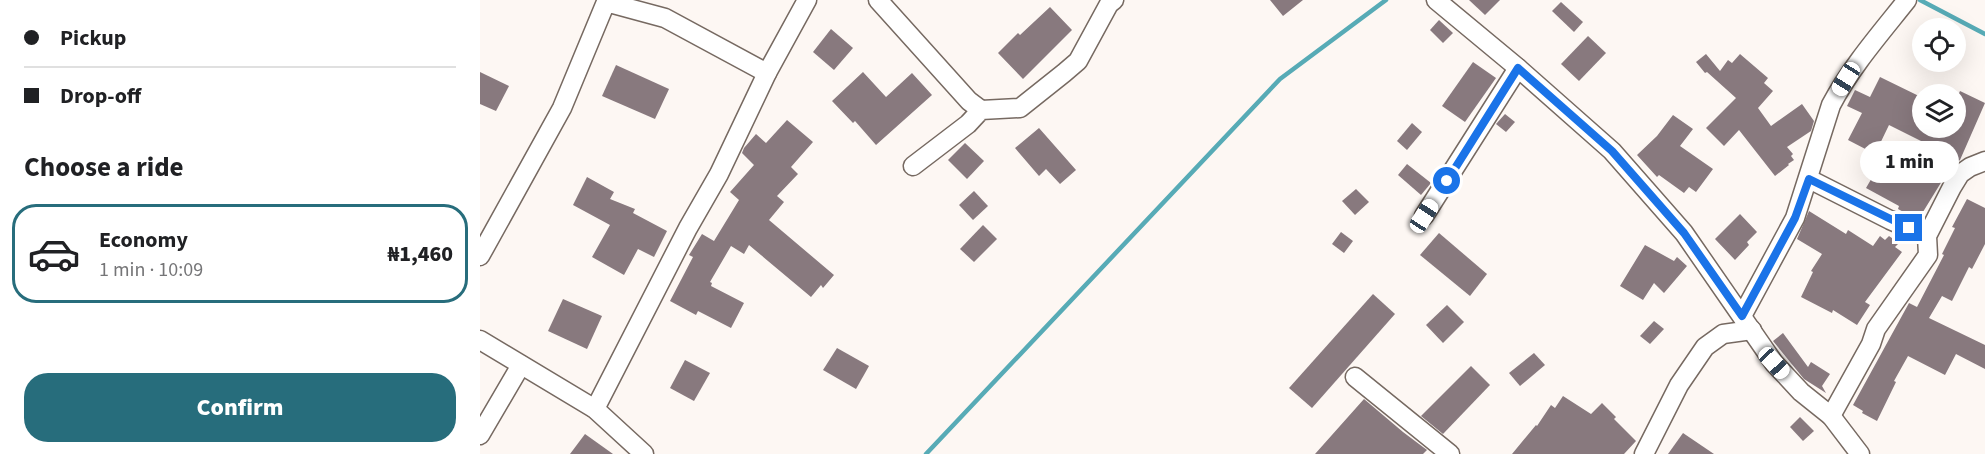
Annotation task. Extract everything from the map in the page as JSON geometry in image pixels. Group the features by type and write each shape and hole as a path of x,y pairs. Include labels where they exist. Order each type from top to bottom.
{"street":[{"path":"595,409 688,228 719,174 767,73 807,0"},
{"path":"878,0 969,101 981,110 1020,108 1064,73 1078,61 1109,3 1113,0"},
{"path":"1436,0 1612,151 1684,233 1774,363 1801,392 1831,416 1860,454"},
{"path":"1644,454 1679,385 1706,347 1723,334 1747,323 1795,218 1837,93 1906,0"},
{"path":"480,256 562,108 606,2 665,18 767,73"},
{"path":"1424,216 1518,68"},
{"path":"913,166 968,124 981,110"},
{"path":"1831,416 1871,344 1876,329 1928,255 1927,236 1952,187 1960,174 1971,166 1985,161"},
{"path":"1809,179 1927,236"},
{"path":"480,340 595,409 644,454"},
{"path":"480,435 521,365"},
{"path":"1355,377 1450,454"}],"building":[{"path":"1270,0 1303,0 1283,16"},
{"path":"1469,0 1500,0 1485,15"},
{"path":"1561,2 1583,22 1574,32 1552,11"},
{"path":"1050,7 1072,30 1023,79 998,53"},
{"path":"1439,20 1453,33 1443,43 1430,30"},
{"path":"831,29 853,48 834,70 813,52"},
{"path":"1588,36 1606,53 1579,81 1561,64"},
{"path":"1706,54 1720,71 1728,60 1732,63 1740,54 1768,78 1764,83 1773,91 1758,108 1771,126 1802,104 1814,121 1811,131 1787,147 1793,154 1791,156 1794,160 1775,176 1739,130 1724,146 1706,128 1736,98 1707,72 1705,73 1696,62"},
{"path":"1473,62 1496,78 1465,122 1442,106"},
{"path":"616,65 669,89 655,119 602,96"},
{"path":"480,72 509,86 496,111 480,104"},
{"path":"863,72 886,97 912,73 932,95 876,145 855,121 853,123 832,101"},
{"path":"1880,77 1912,93 1912,136 1889,125 1875,154 1848,140 1862,113 1847,106 1855,90 1870,97"},
{"path":"1966,94 1985,103 1960,160 1950,168 1918,220 1898,209 1899,206 1866,188 1880,164 1914,183 1938,154 1933,152 1935,148 1915,138 1966,138"},
{"path":"1505,114 1515,122 1506,132 1496,124"},
{"path":"1673,115 1693,129 1680,146 1713,169 1696,192 1689,187 1684,193 1659,175 1657,177 1637,155 1657,136"},
{"path":"787,120 813,142 791,167 798,174 777,196 784,202 769,220 834,275 811,297 749,245 744,254 731,246 710,282 711,286 744,303 731,328 698,311 696,315 670,301 693,257 689,255 702,234 714,241 739,200 730,192 754,165 742,153 744,148 756,134 766,143"},
{"path":"1412,123 1422,132 1407,150 1397,141"},
{"path":"1039,128 1076,170 1060,184 1046,169 1039,176 1015,148"},
{"path":"965,143 984,161 967,179 948,160"},
{"path":"1407,164 1431,183 1421,195 1398,175"},
{"path":"587,177 614,192 610,199 635,209 633,213 667,231 654,257 638,249 624,275 592,257 610,225 573,205"},
{"path":"1356,189 1369,202 1355,215 1342,201"},
{"path":"974,191 988,206 973,220 959,205"},
{"path":"1967,199 1985,208 1985,244 1972,269 1969,267 1952,301 1942,296 1929,318 1985,345 1985,369 1956,354 1945,375 1908,356 1894,381 1896,382 1877,421 1853,405 1909,303 1917,307 1944,255 1942,254 1955,228 1952,227"},
{"path":"1809,211 1846,234 1848,230 1873,246 1880,236 1885,240 1889,236 1899,243 1895,247 1902,252 1865,302 1870,305 1857,325 1833,310 1832,313 1801,297 1813,272 1811,271 1822,254 1797,239"},
{"path":"1740,214 1757,232 1735,260 1715,239"},
{"path":"983,225 997,239 974,262 960,249"},
{"path":"1341,232 1353,241 1344,253 1332,244"},
{"path":"1439,233 1487,274 1470,296 1420,255"},
{"path":"1645,245 1674,261 1677,257 1687,266 1664,293 1654,283 1643,300 1620,286"},
{"path":"1373,294 1395,314 1312,408 1289,388"},
{"path":"563,299 602,316 587,349 548,331"},
{"path":"1447,305 1464,322 1443,343 1426,325"},
{"path":"1654,321 1664,329 1650,344 1640,336"},
{"path":"1783,333 1808,367 1811,362 1830,374 1822,386 1826,393 1804,379 1773,341"},
{"path":"837,348 869,366 856,389 823,370"},
{"path":"1534,353 1545,365 1520,386 1509,373"},
{"path":"685,360 710,373 694,401 670,388"},
{"path":"1471,366 1490,385 1443,434 1421,416"},
{"path":"1563,396 1591,414 1602,403 1636,441 1624,454 1512,454 1537,426 1551,405 1555,408"},
{"path":"1364,399 1427,450 1423,454 1315,454"},
{"path":"1800,417 1814,431 1803,441 1790,427"},
{"path":"1683,433 1714,454 1668,454"},
{"path":"585,434 613,454 570,454"}],"waterway":[{"path":"926,454 1280,79 1386,0"},
{"path":"1920,0 1985,34"}],"route":[{"path":"1447,181 1518,68 1612,151 1684,233 1742,316 1795,218 1809,179 1909,228"}]}
